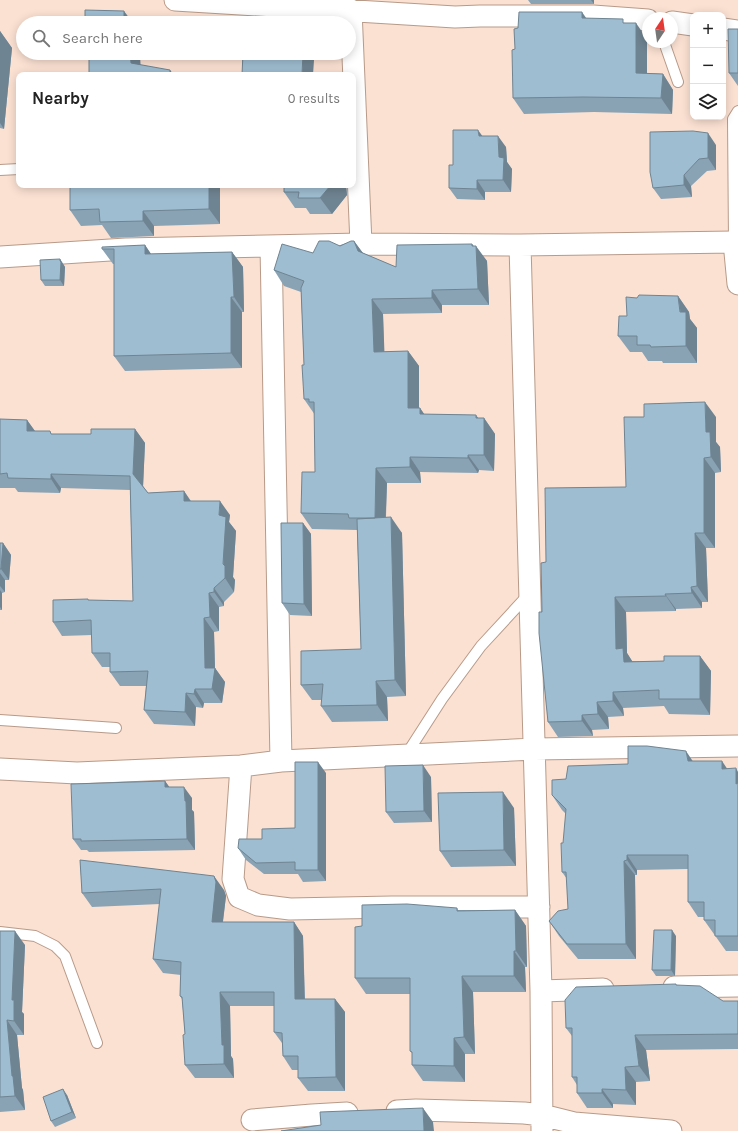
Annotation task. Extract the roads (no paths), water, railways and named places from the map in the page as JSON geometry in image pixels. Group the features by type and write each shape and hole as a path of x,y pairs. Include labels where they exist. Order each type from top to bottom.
{"street":[{"path":"175,0 455,17 478,8 642,20"},
{"path":"352,10 352,16"},
{"path":"678,23 690,25"},
{"path":"726,29 738,31"},
{"path":"354,60 354,72"},
{"path":"356,114 361,244"},
{"path":"0,257 126,249 361,244 734,242 738,284"},
{"path":"520,244 539,907 542,1123"},
{"path":"271,246 281,761"},
{"path":"0,769 78,773 241,766 281,761 534,749 738,746"},
{"path":"241,766 233,879 239,898 258,905 290,909 539,907"},
{"path":"651,988 738,986"},
{"path":"541,991 620,989"},
{"path":"252,1120 312,1114 416,1110 524,1113 542,1123 574,1123 671,1131"}],"lane":[{"path":"666,48 678,82"},
{"path":"734,242 733,119 738,111"},
{"path":"0,170 16,169"},
{"path":"406,755 442,699 481,646 530,593"},
{"path":"0,720 116,728"},
{"path":"0,932 35,936 55,946 65,956 97,1043"}]}
